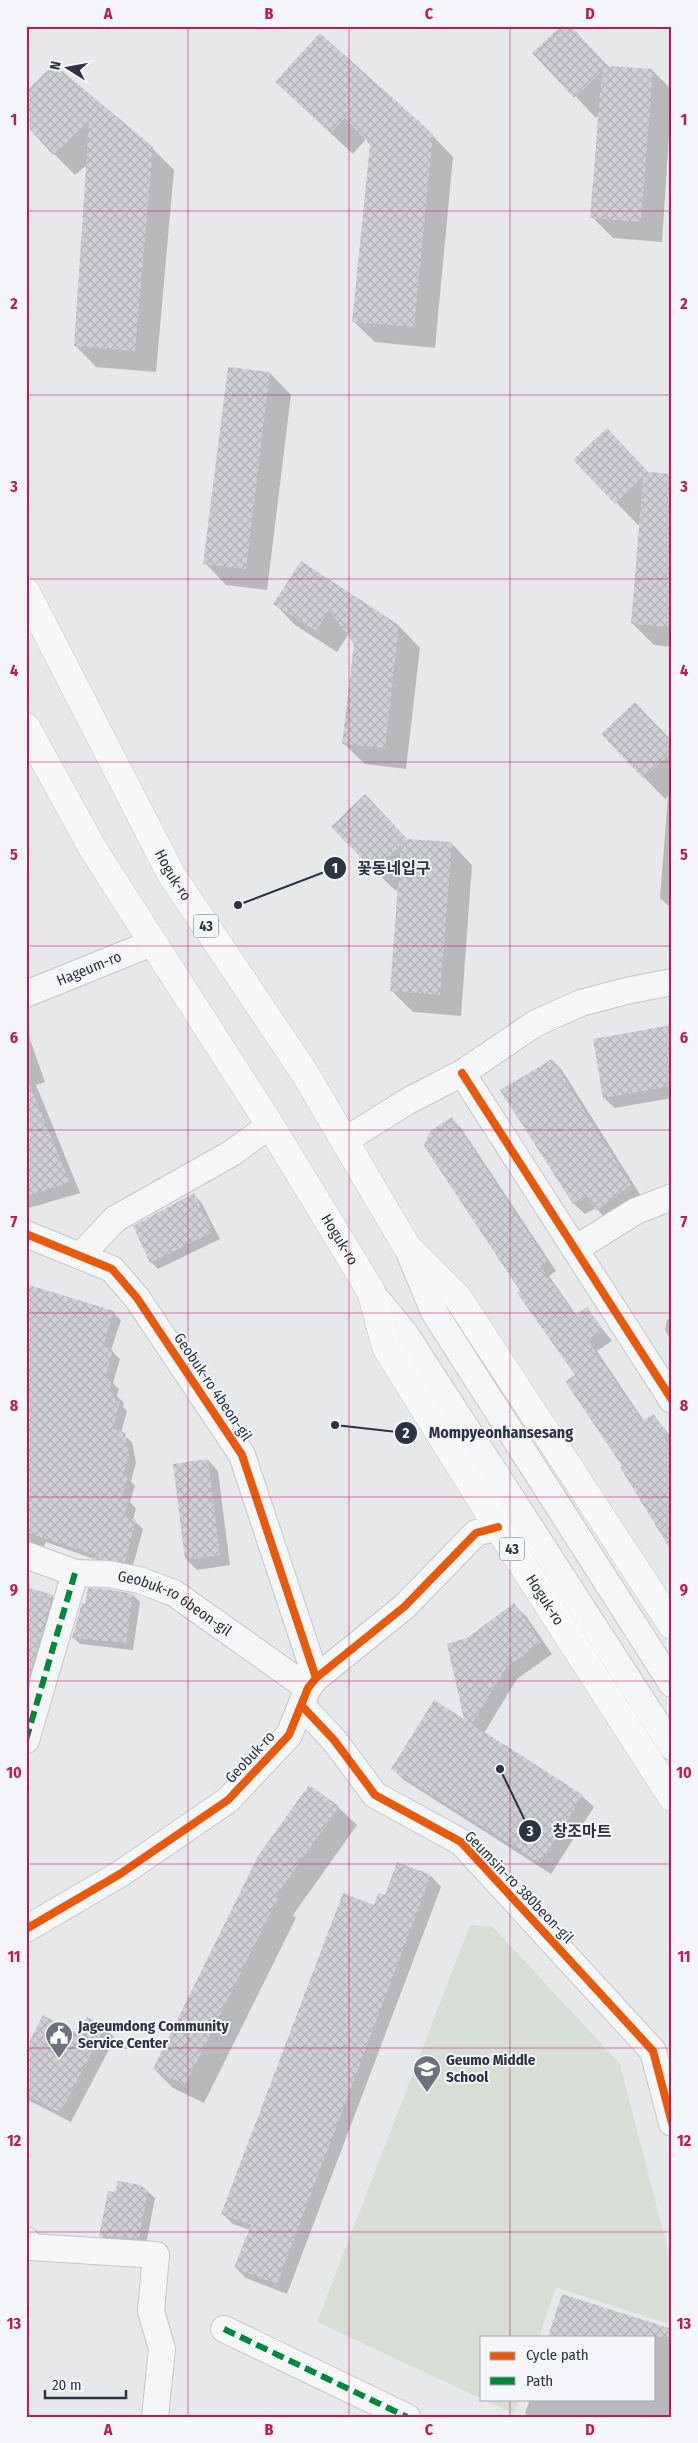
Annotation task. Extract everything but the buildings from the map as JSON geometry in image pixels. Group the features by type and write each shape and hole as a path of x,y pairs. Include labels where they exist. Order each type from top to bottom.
{"main road":[{"name":"Hoguk-ro","path":"26,592 171,874 304,1072 407,1247 458,1298 672,1625"},
{"name":"Hoguk-ro","path":"26,728 92,849 270,1125 371,1291 386,1346 498,1527 672,1797"}],"street":[{"name":"Hageum-ro","path":"26,993 152,943"},
{"path":"344,1141 408,1101 462,1073 536,1023 581,1003 626,991 672,982"},
{"path":"462,1073 672,1400"},
{"path":"81,1255 115,1219 223,1158 270,1125"},
{"path":"575,1249 636,1211 672,1197"},
{"name":"Geobuk-ro 4beon-gil","path":"26,1234 112,1269 137,1298 242,1455 309,1691"},
{"name":"Hoguk-ro","path":"407,1247 434,1312 672,1684"},
{"name":"Hoguk-ro","path":"371,1291 406,1335 672,1747"},
{"name":"Geobuk-ro","path":"26,1928 120,1874 228,1800 289,1735 309,1691 404,1607 476,1533 498,1527"},
{"name":"Geobuk-ro 6beon-gil","path":"26,1555 74,1573 109,1574 139,1580 174,1593 309,1691"},
{"path":"26,1740 74,1573"},
{"name":"Geumsin-ro 380beon-gil","path":"309,1691 334,1740 375,1795 461,1842 653,2051 672,2123"},
{"path":"26,2240 31,2247 156,2255 151,2312 162,2349 155,2417"},
{"path":"224,2329 371,2408 407,2417"}],"shaded area":[{"path":"470,1925 493,1927 620,2064 672,2266 672,2325 556,2287 539,2336 480,2336 480,2398 317,2322"},
{"path":"485,2400 519,2400 514,2414"}],"marked path":[{"path":"26,1740 75,1573"},
{"path":"224,2329 407,2417"}],"cycle path":[{"path":"462,1073 672,1400"},
{"path":"26,1234 112,1269 137,1298 242,1455 316,1678"},
{"path":"26,1929 120,1874 228,1800 289,1735 308,1688 316,1678 404,1607 476,1533 498,1527"},
{"path":"302,1706 334,1740 375,1795 461,1842 653,2051 672,2123"}],"place":[{"name":"꽃동네입구","path":"238,905"},
{"name":"Mompyeonhansesang","path":"335,1425"},
{"name":"창조마트","path":"500,1769"},
{"name":"Jageumdong Community Service Center","path":"59,2059"},
{"name":"Geumo Middle School","path":"427,2093"}]}
